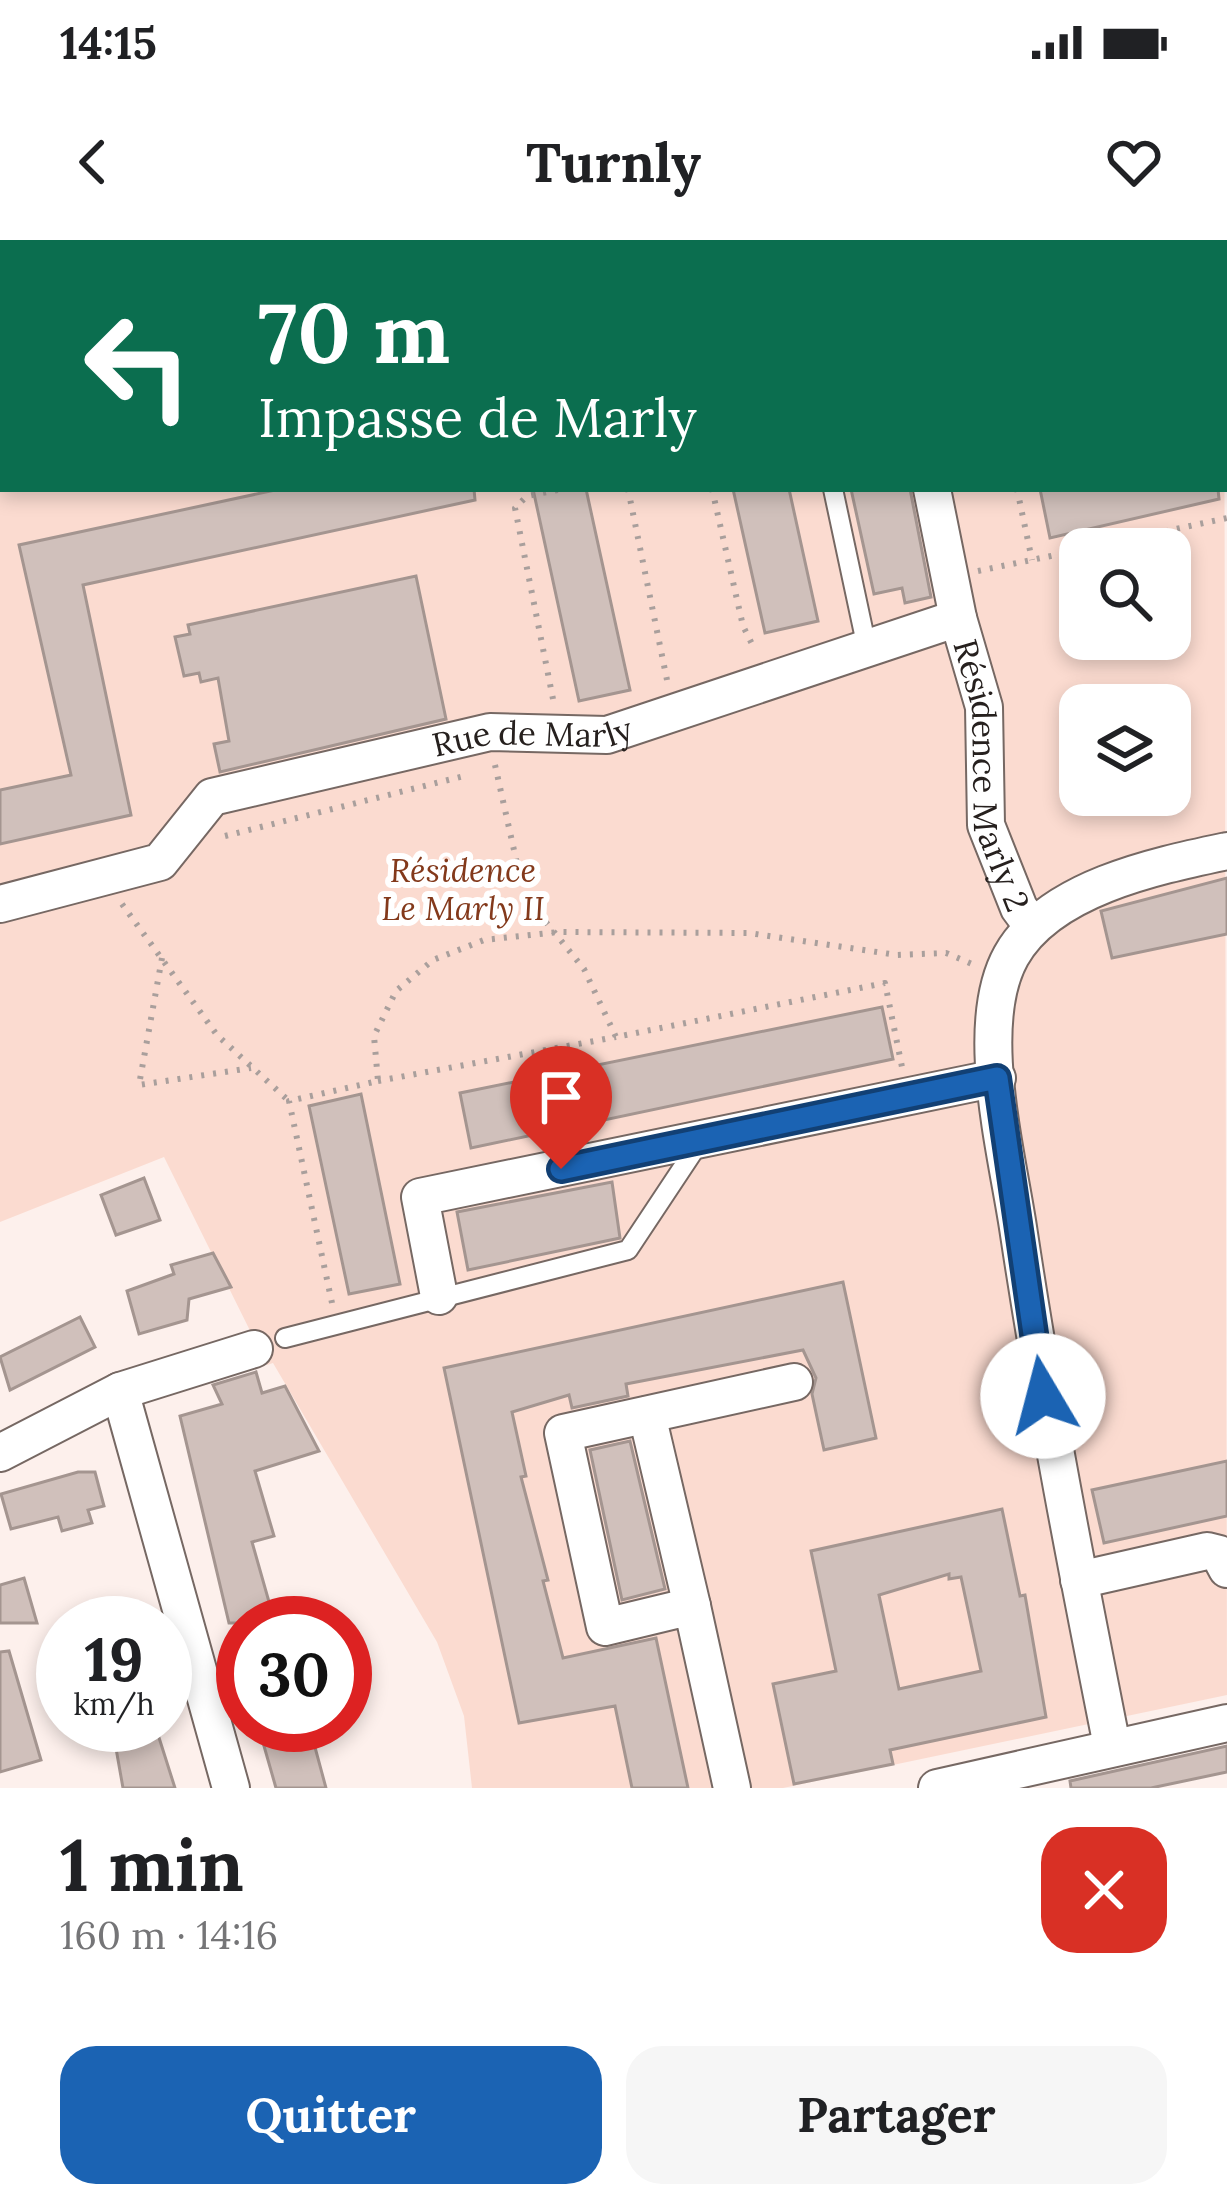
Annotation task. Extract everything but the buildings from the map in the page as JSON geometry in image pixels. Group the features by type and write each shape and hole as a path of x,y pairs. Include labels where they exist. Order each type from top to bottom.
{"street":[{"path":"933,492 958,618"},
{"name":"Rue de Marly","path":"0,904 160,862 212,797 560,734 607,735 958,618"},
{"name":"Résidence Marly 2","path":"958,618 984,707 986,825 1019,908 1033,927"},
{"path":"1112,1746 1050,1441 994,1030 1004,976 1033,927 1080,896 1227,851"},
{"path":"439,1295 420,1197 997,1078"},
{"path":"0,1454 120,1391 270,1344"},
{"path":"692,1606 605,1627 563,1433 794,1382"},
{"path":"120,1391 231,1788"},
{"path":"647,1414 732,1788"},
{"path":"1078,1580 1207,1551 1219,1554 1227,1569"},
{"path":"938,1788 1227,1723"}],"lane":[{"path":"833,492 867,648"},
{"path":"270,1344 439,1295 628,1250 701,1140"}],"path":[{"path":"548,492 527,496 515,508 560,734"},
{"path":"629,492 673,713"},
{"path":"713,492 743,626 770,680"},
{"path":"1018,492 1032,560"},
{"path":"1180,528 1227,518"},
{"path":"950,578 1059,554"},
{"path":"188,827 212,839 420,791 492,748 524,895 584,969 616,1037"},
{"path":"105,877 217,1036 289,1101 336,1324"},
{"path":"378,1081 374,1036 396,991 433,960 484,940 558,932 749,933 897,955 946,953 1004,976"},
{"path":"162,958 139,1085 252,1068"},
{"path":"289,1101 885,983 908,1097"}],"green space":[{"name":"Résidence Le Marly II","path":"0,492 1225,492 1227,1695 783,1788 472,1788 464,1716 437,1642 273,1363 267,1365 164,1157 0,1222"}],"route":[{"path":"561,1169 997,1078 1043,1396"}]}
